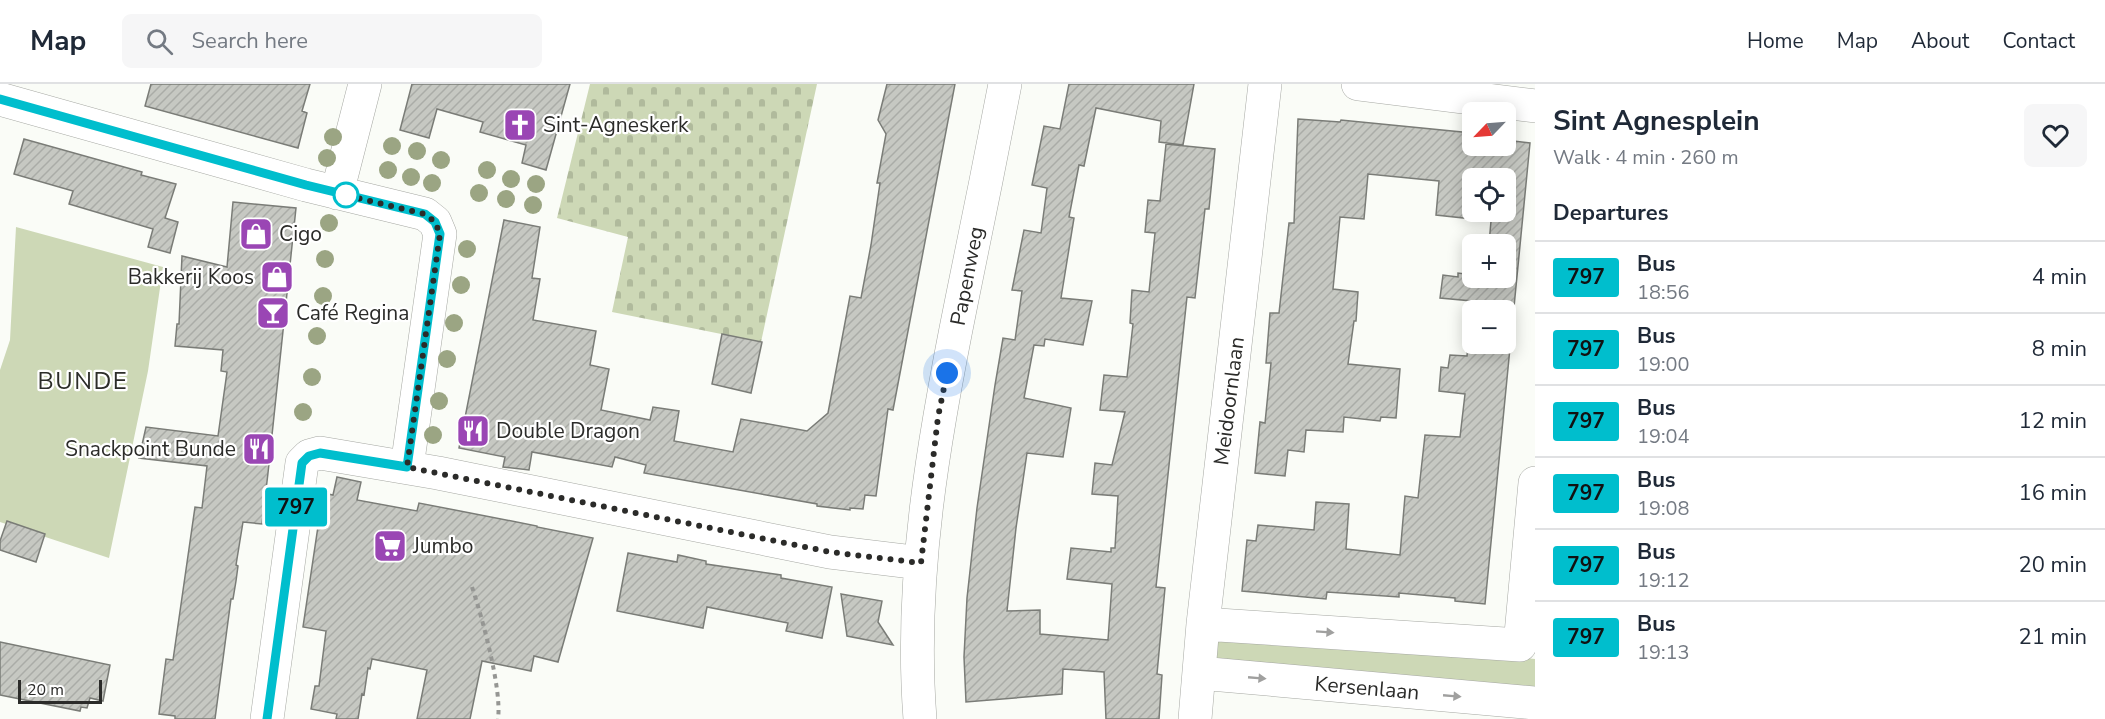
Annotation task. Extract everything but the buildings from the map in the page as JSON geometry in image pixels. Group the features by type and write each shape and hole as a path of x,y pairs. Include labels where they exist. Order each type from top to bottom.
{"street":[{"path":"337,193 365,84"},
{"name":"Papenweg","path":"920,719 916,674 921,563 938,417 1005,84"},
{"name":"Meidoornlaan","path":"1195,719 1203,624 1265,84"},
{"path":"1358,84 1535,106"},
{"path":"0,99 337,193 425,214 435,222 440,234 407,467"},
{"path":"267,719 302,463 309,456 320,453 407,467 830,552 921,563"},
{"path":"1203,624 1520,645 1535,483"},
{"name":"Kersenlaan","path":"1199,673 1535,703"}],"path":[{"path":"472,587 482,615 495,682 498,719"}],"green space":[{"path":"590,84 817,84 761,342 612,312 628,237 557,218"},
{"path":"16,227 163,267 148,371 109,558 0,522 0,370 10,340"},
{"path":"1254,635 1535,659 1535,692 1219,664 1215,652 1219,638"}],"bus line":[{"name":"797","path":"0,99 306,185 425,214 435,222 440,234 407,467 320,453 309,456 302,463 267,719"}],"place":[{"name":"Sint-Agneskerk","path":"520,125"},
{"name":"Cigo","path":"256,234"},
{"name":"Bakkerij Koos","path":"277,277"},
{"name":"Café Regina","path":"273,313"},
{"name":"Double Dragon","path":"473,431"},
{"name":"Snackpoint Bunde","path":"259,449"},
{"name":"Jumbo","path":"390,546"}],"district":[{"name":"BUNDE","path":"83,381"}],"route":[{"path":"346,195 337,193 425,214 435,222 440,234 407,467 830,552 921,563 938,417 947,373"}]}
